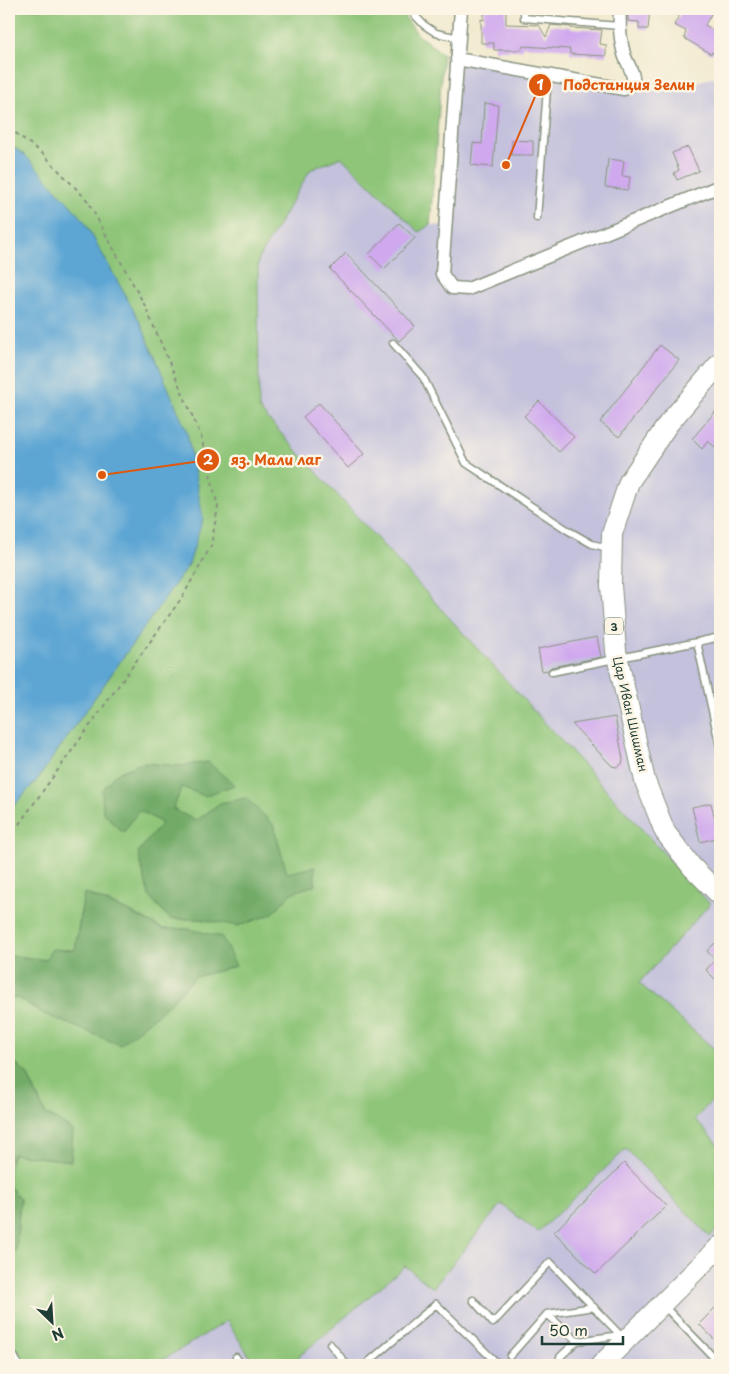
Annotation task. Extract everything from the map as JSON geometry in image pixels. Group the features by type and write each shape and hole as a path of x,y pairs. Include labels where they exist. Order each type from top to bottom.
{"main road":[{"name":"Цар Иван Шишман","path":"720,363 668,424 629,482 612,534 611,585 618,659 645,781 666,832 692,867 720,895"},
{"path":"601,1365 623,1338 662,1304 720,1246"}],"street":[{"path":"461,9 442,274 452,288 468,289 720,186"},
{"path":"457,59 624,89 633,84 634,78 624,54 619,26 620,9"}],"lane":[{"path":"409,9 424,25 436,33 459,38"},
{"path":"524,9 524,18 619,26"},
{"path":"537,218 548,76"},
{"path":"393,344 423,377 466,463 569,531 592,544 612,549"},
{"path":"552,672 720,637"},
{"path":"697,642 720,747"},
{"path":"472,1300 493,1323 550,1262 623,1338"},
{"path":"365,1365 436,1304 499,1365"},
{"path":"662,1304 720,1364"},
{"path":"510,1356 547,1314 594,1307"},
{"path":"547,1314 576,1341"},
{"path":"558,1365 560,1356 576,1341 623,1338"},
{"path":"330,1344 347,1365"},
{"path":"236,1357 241,1365"}],"path":[{"path":"9,128 42,153 87,200 149,315 201,436 218,507 211,546 182,596 9,838"}],"shaded area":[{"path":"457,59 548,76 658,91 720,76 720,1054 639,983 710,904 259,409 258,260 310,170 342,157 419,232 430,225 445,226"},
{"path":"720,1092 720,1147 695,1119"},
{"path":"626,1149 710,1236 720,1226 720,1365 289,1365 405,1266 433,1288 501,1204 538,1232"},
{"path":"227,1321 255,1365 154,1365"}],"green space":[{"path":"9,9 399,9 418,35 443,54 430,225 419,232 341,157 310,170 258,260 259,409 710,904 639,983 720,1054 720,1092 695,1119 720,1147 720,1226 710,1237 626,1149 538,1232 501,1204 433,1288 405,1266 289,1365 255,1365 227,1321 154,1365 15,1365 9,1352 9,1249 16,1251 20,1199 9,1186 9,1165 13,1154 71,1161 45,1113 27,1074 9,1057 9,997 20,999 44,1014 166,1007 195,977 236,966 189,929 163,929 129,911 85,893 75,950 46,960 9,955 9,811 37,780 189,564 26,156 9,144","holes":["208,762 205,796 182,787 173,809 196,821 220,803 273,824 291,893 272,914 239,925 199,919 170,919 162,823 139,810 142,763 180,766"]},
{"path":"208,762 234,785 205,796 182,787 173,809 196,821 220,803 246,798 273,824 287,873 315,867 315,885 291,893 272,914 238,926 199,919 170,919 149,896 138,852 162,823 139,810 123,833 103,812 102,790 117,773 142,763 180,766"},
{"path":"84,893 163,929 189,929 222,937 236,966 195,977 166,1007 120,1045 44,1014 20,999 9,997 9,955 45,960 52,949 75,950"},
{"path":"9,1057 27,1074 45,1113 73,1130 71,1161 13,1154 9,1165"},
{"path":"9,1186 20,1199 16,1251 9,1249"}],"water":[{"path":"9,144 26,156 83,219 140,322 187,432 203,518 189,564 37,780 9,811"}],"building":[{"path":"484,9 506,9 506,24 539,25 546,37 551,25 602,30 600,44 606,45 606,56 570,54 570,49 523,46 521,50 494,50 494,43 481,43 481,19 484,20"},
{"path":"628,9 650,9 648,29 639,29 639,22 628,21"},
{"path":"683,9 706,9 712,12 705,25 720,34 720,56 712,52 711,54 684,38 686,31 674,25"},
{"path":"484,103 498,105 493,167 471,165 473,143 482,144"},
{"path":"512,140 533,141 533,155 511,155"},
{"path":"688,147 699,171 677,180 674,173 679,170 672,153"},
{"path":"608,159 624,161 622,176 630,177 628,190 605,187"},
{"path":"399,223 415,238 384,269 369,254"},
{"path":"346,253 415,326 399,341 330,269"},
{"path":"660,345 679,360 619,437 600,422"},
{"path":"539,401 574,437 559,452 524,416"},
{"path":"319,403 364,454 348,468 303,417"},
{"path":"720,406 720,441 715,447 708,441 702,449 692,439"},
{"path":"597,637 601,657 551,667 548,670 542,671 538,649"},
{"path":"615,717 623,759 622,764 617,767 612,766 572,724"},
{"path":"711,803 716,824 720,823 720,837 700,842 692,807"},
{"path":"715,943 720,948 720,955 715,960 707,951"},
{"path":"715,960 720,965 720,984 706,970"},
{"path":"624,1163 666,1206 596,1274 554,1232"},
{"path":"720,1303 720,1337 716,1341 699,1324"}],"place":[{"name":"Подстанция Зелин","path":"506,165"},
{"name":"яз. Мали лаг","path":"102,475"}]}
